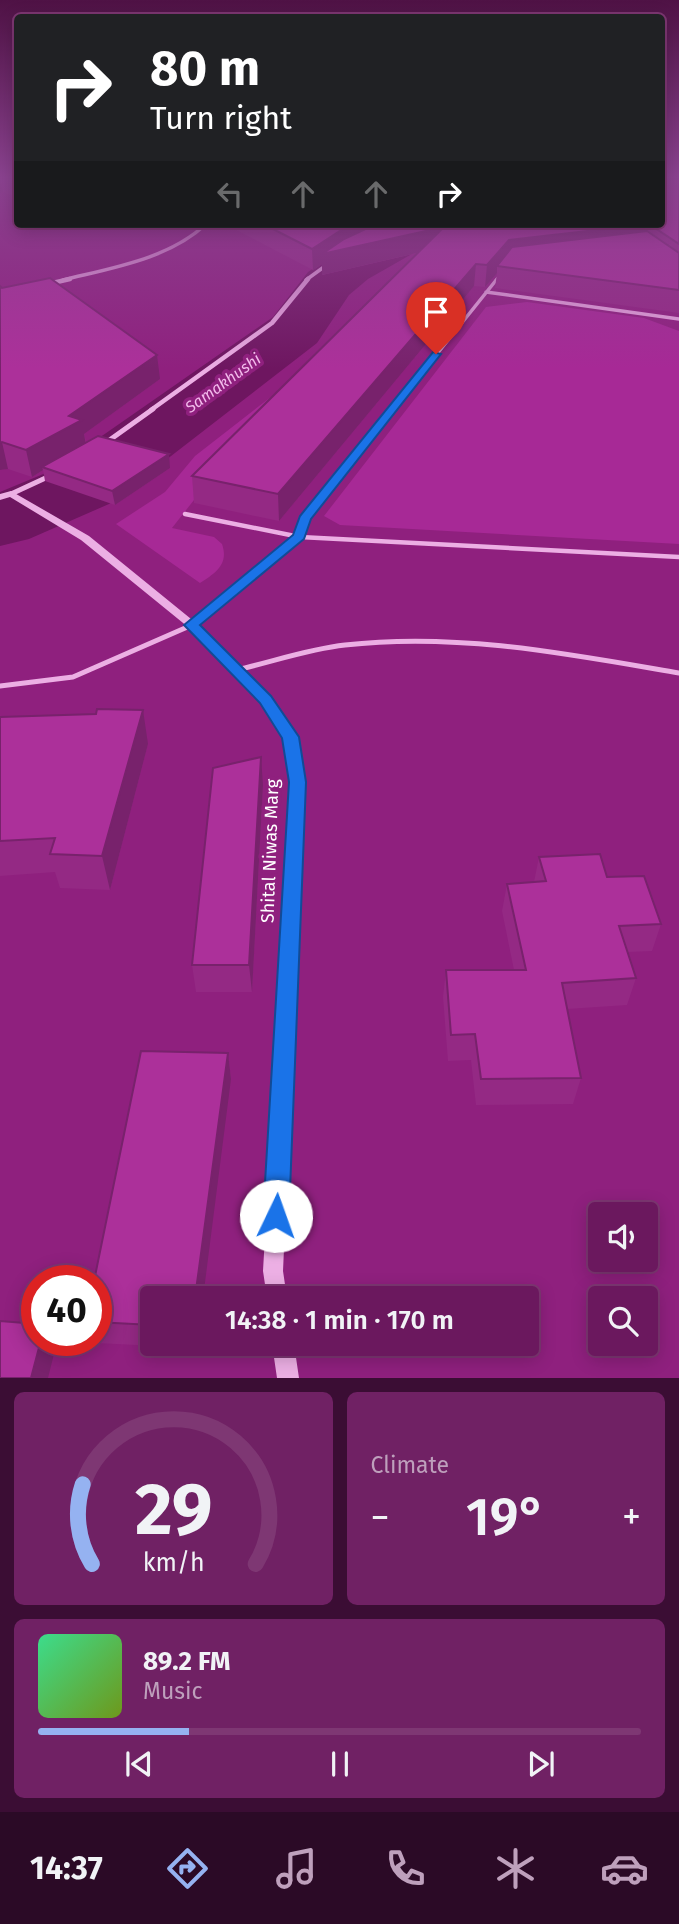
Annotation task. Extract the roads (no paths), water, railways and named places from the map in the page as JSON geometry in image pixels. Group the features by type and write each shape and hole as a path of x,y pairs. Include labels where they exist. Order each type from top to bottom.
{"street":[{"path":"45,285 151,256 178,240"},
{"path":"102,445 272,323 288,307 305,281 338,258"},
{"path":"0,497 60,471"},
{"name":"Shital Niwas Marg","path":"11,494 85,538 191,625 265,700 290,737 298,782 273,1271 275,1286"},
{"path":"285,1356 288,1378"}],"lane":[{"path":"0,686 74,677 119,660 191,625 299,537 305,519 501,274"},
{"path":"486,292 679,319"},
{"path":"185,514 299,537 679,557"},
{"path":"236,670 343,645 419,640 534,648 679,673"}],"waterway":[{"name":"Samakhushi","path":"0,521 81,487 295,330 328,284 349,268 400,240"}]}
